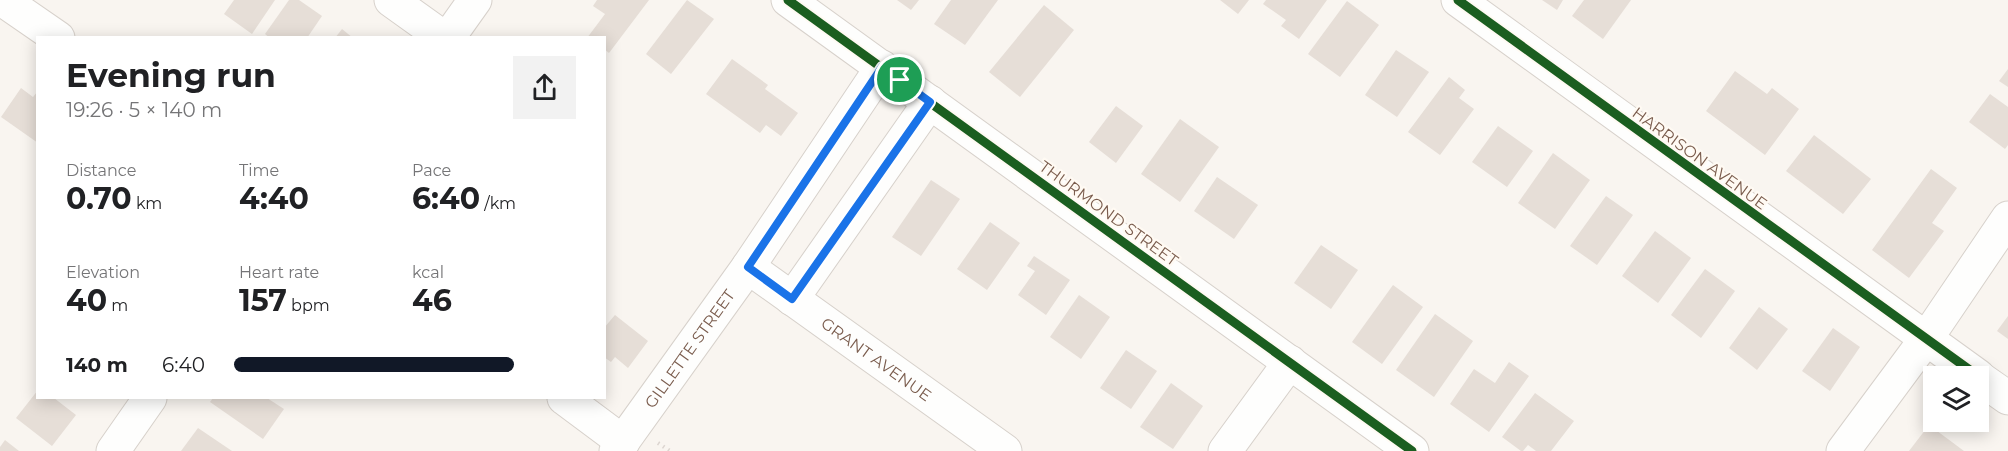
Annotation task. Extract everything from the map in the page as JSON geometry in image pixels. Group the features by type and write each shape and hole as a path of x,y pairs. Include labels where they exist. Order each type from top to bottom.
{"street":[{"path":"3,0 55,36"},
{"path":"391,0 443,36"},
{"path":"448,36 475,0"},
{"name":"THURMOND STREET","path":"788,0 1412,451"},
{"name":"HARRISON AVENUE","path":"1458,0 1963,366"},
{"name":"GILLETTE STREET","path":"620,446 748,267 882,67"},
{"path":"792,299 930,102"},
{"path":"1843,451 1926,339 2008,218"},
{"name":"GRANT AVENUE","path":"748,267 1005,451"},
{"path":"1225,451 1290,362"},
{"name":"HARRISON AVENUE","path":"1989,385 2008,398"},
{"path":"112,451 149,399"},
{"path":"565,399 620,446"}],"building":[{"path":"234,0 275,0 252,34 224,14"},
{"path":"289,0 299,0 322,16 308,36 268,36 265,34"},
{"path":"597,0 649,0 609,53 606,51 606,36 588,36 605,14 593,6"},
{"path":"687,0 714,19 671,74 646,54"},
{"path":"897,0 919,0 911,10"},
{"path":"951,0 998,0 965,45 934,24"},
{"path":"1220,0 1249,0 1238,14"},
{"path":"1266,0 1327,0 1299,39 1281,26 1286,20 1263,4"},
{"path":"1542,0 1563,0 1557,10"},
{"path":"1584,0 1631,0 1603,39 1572,16"},
{"path":"1347,1 1379,25 1340,77 1308,54"},
{"path":"1044,5 1074,30 1020,97 989,72"},
{"path":"342,29 351,36 337,36"},
{"path":"1396,50 1429,72 1397,117 1365,95"},
{"path":"732,59 768,85 765,89 798,113 781,136 766,125 760,133 706,94"},
{"path":"2008,69 2008,87 1999,81"},
{"path":"1735,71 1767,94 1772,88 1799,109 1765,155 1706,111"},
{"path":"1449,77 1465,90 1459,98 1474,109 1440,155 1408,132"},
{"path":"21,88 33,97 36,93 36,142 1,117"},
{"path":"1990,94 2008,107 2008,145 2005,149 1969,122"},
{"path":"1116,106 1143,126 1116,163 1089,142"},
{"path":"1180,119 1219,147 1180,202 1141,174"},
{"path":"1498,126 1533,151 1507,187 1472,162"},
{"path":"1814,135 1871,179 1843,214 1786,171"},
{"path":"1553,153 1590,180 1555,229 1518,203"},
{"path":"1931,169 1957,188 1932,223 1944,231 1909,278 1872,250"},
{"path":"1217,177 1258,205 1234,239 1194,211"},
{"path":"931,180 960,199 921,256 892,237"},
{"path":"1606,196 1633,215 1597,265 1570,246"},
{"path":"990,222 1020,243 987,290 957,269"},
{"path":"1655,231 1691,258 1658,303 1622,276"},
{"path":"1321,245 1358,270 1331,309 1294,283"},
{"path":"1034,256 1070,280 1046,315 1018,295 1035,271 1027,266"},
{"path":"1705,269 1735,291 1701,338 1671,315"},
{"path":"1393,285 1423,307 1382,364 1352,342"},
{"path":"1079,295 1110,317 1081,359 1050,337"},
{"path":"1759,307 1788,329 1757,370 1729,348"},
{"path":"1435,314 1473,341 1434,397 1396,370"},
{"path":"615,315 648,341 628,368 615,357 611,362 606,358 606,326"},
{"path":"2008,316 2008,339 1997,331"},
{"path":"1833,328 1860,347 1830,391 1802,371"},
{"path":"1126,350 1157,371 1131,409 1100,388"},
{"path":"1509,362 1529,376 1489,432 1450,404 1474,369 1495,383"},
{"path":"1171,383 1203,406 1173,449 1140,427"},
{"path":"36,393 36,399 55,399 76,415 52,446 16,418"},
{"path":"1535,393 1574,421 1551,451 1536,451 1528,445 1521,451 1502,437"},
{"path":"212,399 269,399 284,409 263,439 210,402"},
{"path":"198,428 232,451 181,451"},
{"path":"1924,432 1938,432 1964,451 1909,451"},
{"path":"5,440 19,451 0,451"}],"cycle path":[{"path":"788,0 1412,451"},
{"path":"1458,0 1964,366"}],"route":[{"path":"882,67 900,80 930,102 792,299 748,267 882,67"}]}
